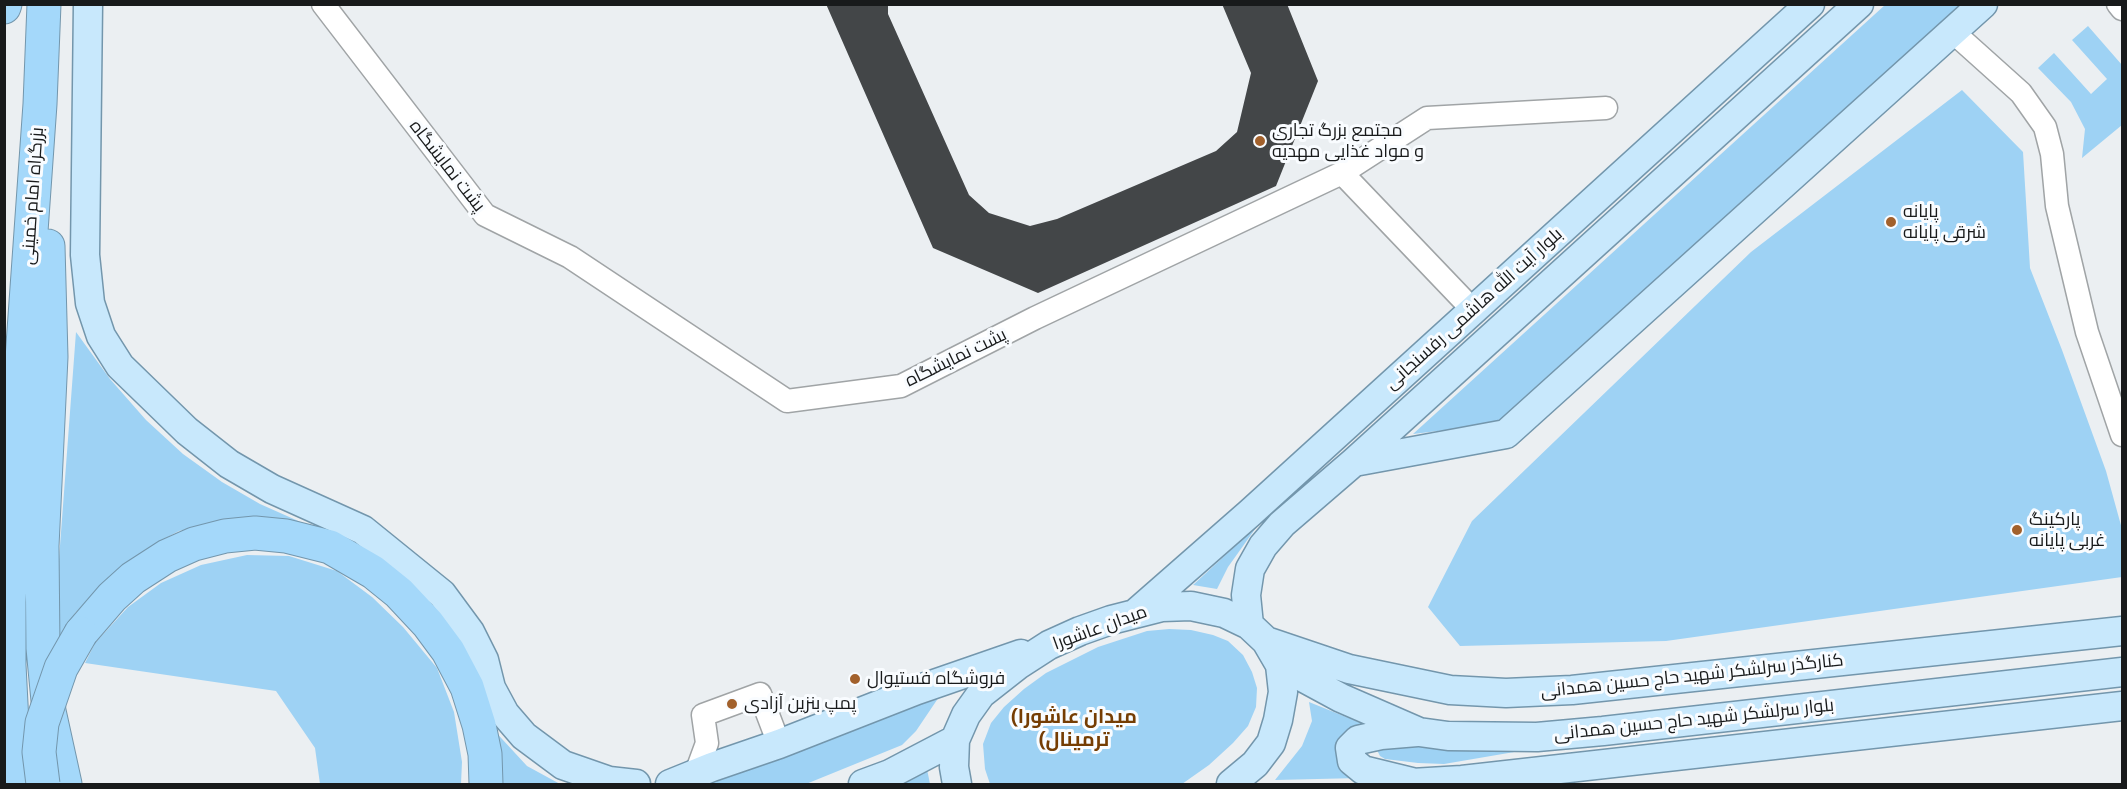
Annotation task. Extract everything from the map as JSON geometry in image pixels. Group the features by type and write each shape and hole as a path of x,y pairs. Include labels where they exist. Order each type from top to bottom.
{"highway":[{"name":"بزرگراه امام خمینی","path":"21,784 12,723 9,665 11,532 40,104 44,4"},
{"path":"40,104 51,357 42,546 43,648 49,711 65,784"},
{"path":"43,784 39,752 42,723 61,668 81,633 112,597 133,578 179,549 209,539 240,534 286,536 317,543 342,553 373,572 393,588 428,624 448,651 466,687 484,754 486,784"}],"main road":[{"path":"88,4 85,255 90,303 101,336 120,366 187,431 229,464 272,489 363,530 442,594 470,632 484,660 491,688 505,714 524,736 563,765 609,781 636,784"},
{"name":"بلوار آیت الله هاشمی رفسنجانی","path":"1137,612 1250,513 1810,4"},
{"name":"بلوار آیت الله هاشمی رفسنجانی","path":"1265,644 1246,595 1250,569 1263,546 1282,524 1354,462 1859,4"},
{"path":"1354,462 1506,434 1983,4"},
{"path":"1473,310 1496,333"},
{"name":"میدان عاشورا","path":"957,784 954,767 955,740 966,715 981,694 1049,645 1137,612 1162,607 1191,606 1224,613 1265,644"},
{"name":"کنارگذر سرلشکر شهید حاج حسین همدانی","path":"1265,644 1349,669 1450,690 1506,693 1572,690 2122,631"},
{"path":"1231,784 1255,764 1271,743 1278,720 1283,692 1265,644"},
{"name":"بلوار سرلشکر شهید حاج حسین همدانی","path":"1265,644 1341,698 1419,732"},
{"path":"678,782 917,690 1049,645"},
{"name":"بلوار سرلشکر شهید حاج حسین همدانی","path":"2122,672 1537,737 1448,736 1419,732 1381,735 1358,740 1350,748 1352,761 1363,770 1404,783 1462,780 2122,706"},
{"path":"863,784 890,774 955,740"}],"street":[{"name":"پشت نمایشگاه","path":"323,4 485,215 570,257 787,401 901,386 1046,313 1342,173 1427,118 1606,108"},
{"path":"2118,4 2122,9"},
{"path":"1953,32 2021,93 2046,127 2052,154 2057,206 2086,332 2122,435"},
{"path":"1342,173 1473,310"},
{"path":"678,782 707,743 703,715 760,694 779,744"}],"shaded area":[{"path":"1885,5 1967,5 1504,423 1413,434"},
{"path":"2088,26 2122,65 2122,125 2082,158 2085,129 2071,102 2038,68 2054,53 2091,94 2107,79 2072,40"},
{"path":"1962,90 2023,152 2030,268 2106,471 2122,529 2122,577 1666,641 1460,646 1428,607 1472,521 1751,252"},
{"path":"76,332 110,379 146,420 183,454 222,482 260,504 305,524 256,517 230,519 179,531 156,543 115,577 76,612 59,637 59,559"},
{"path":"1258,525 1228,567 1217,589 1193,585"},
{"path":"247,555 289,556 337,571 372,597 403,627 437,668 454,712 462,762 461,784 320,784 315,748 276,691 85,663 95,643 128,607 161,583 201,565"},
{"path":"1191,630 1228,641 1243,655 1257,688 1256,707 1248,726 1209,765 1182,784 990,784 985,769 983,744 991,723 1004,707 1024,689 1046,673 1098,647 1147,631"},
{"path":"943,691 916,731 902,745 806,784 704,784"},
{"path":"1309,702 1361,723 1352,729 1360,778 1275,780 1302,746 1312,721"},
{"path":"491,727 527,766 560,784 503,784 499,751"},
{"path":"1381,744 1526,750 1444,764 1418,763 1385,759 1377,750"},
{"path":"927,769 930,784 900,784"}],"building":[{"name":"مجتمع بزرگ تجاری و مواد غذایی مهدیه","path":"826,4 888,4 888,14 969,195 989,213 1030,226 1057,219 1216,151 1237,132 1251,73 1222,4 1287,4 1318,81 1276,186 1038,293 933,248"}],"place":[{"name":"مجتمع بزرگ تجاری و مواد غذایی مهدیه","path":"1260,141"},
{"name":"پایانه شرقی پایانه","path":"1891,222"},
{"name":"پارکینگ غربی پایانه","path":"2017,530"},
{"name":"فروشگاه فستیوال","path":"855,679"},
{"name":"پمپ بنزین آزادی","path":"732,704"}],"district":[{"name":"(میدان عاشورا (ترمینال","path":"1074,728"}]}
